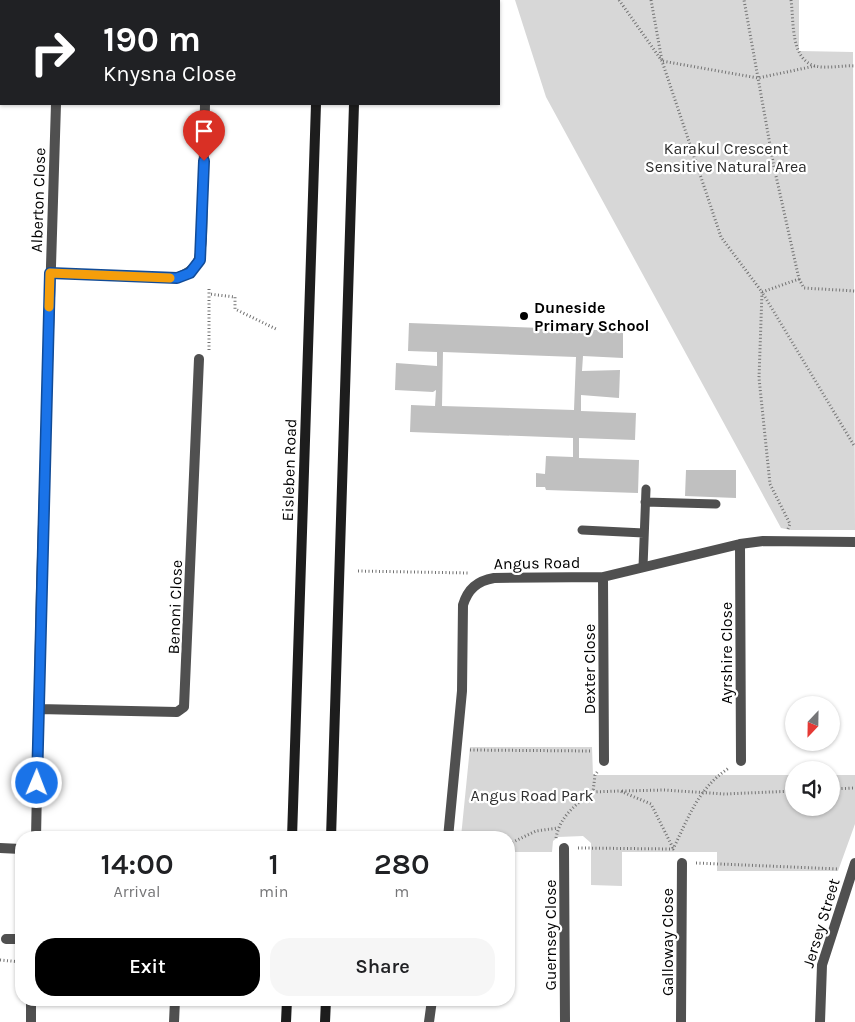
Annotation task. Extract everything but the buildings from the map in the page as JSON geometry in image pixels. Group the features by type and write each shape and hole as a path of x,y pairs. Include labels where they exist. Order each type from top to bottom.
{"main road":[{"name":"Eisleben Road","path":"292,831 316,105"},
{"path":"331,831 354,105"},
{"path":"286,1022 287,1006"},
{"path":"325,1022 326,1006"}],"street":[{"name":"Alberton Close","path":"36,831 56,105"},
{"path":"50,273 177,278 190,273 200,260 202,238 205,105"},
{"name":"Benoni Close","path":"38,710 177,712 184,707 186,702 199,359"},
{"name":"Angus Road","path":"449,831 462,691 463,606 471,589 478,583 494,578 603,577 740,544 786,541 855,542"},
{"name":"Ayrshire Close","path":"740,544 740,761"},
{"name":"Dexter Close","path":"603,577 604,756"},
{"path":"0,848 15,849"},
{"name":"Guernsey Close","path":"564,848 565,1022"},
{"name":"Galloway Close","path":"682,863 682,1022"},
{"name":"Jersey Street","path":"820,1022 822,965 854,868"},
{"path":"6,938 15,939"},
{"path":"31,1022 32,1006"},
{"path":"174,1022 175,1006"},
{"path":"429,1022 431,1006"}],"lane":[{"path":"643,567 646,488"},
{"path":"645,502 716,504"},
{"path":"582,530 644,533"}],"path":[{"path":"619,0 662,61 758,78 815,66 855,66"},
{"path":"652,0 662,61 721,237 762,292 855,447"},
{"path":"744,0 799,279 804,288 855,291"},
{"path":"791,0 797,50 802,57 815,66"},
{"path":"762,292 799,279"},
{"path":"199,359 209,352 210,289"},
{"path":"762,292 759,378 770,484 790,524 786,541"},
{"path":"209,294 235,297 235,308 276,329"},
{"path":"358,571 470,573"},
{"path":"457,748 476,752 604,756 595,775 593,792"},
{"path":"673,849 700,794 715,777 740,761"},
{"path":"840,789 855,788"},
{"path":"673,849 564,848 556,839 558,828 571,809 593,792 664,790 700,794 785,791"},
{"path":"620,791 651,804 682,863 854,868"},
{"path":"515,841 536,831 558,828"},
{"path":"0,960 15,961"}],"green space":[{"name":"Karakul Crescent Sensitive Natural Area","path":"515,0 799,0 799,51 853,52 855,530 791,530 781,528 546,97"},
{"name":"Angus Road Park","path":"470,747 592,747 593,775 785,775 785,816 840,816 840,775 855,775 855,824 838,871 717,871 717,852 622,852 622,886 591,885 591,843 583,836 558,837 553,841 552,852 515,852 515,831 462,831"}],"slow traffic":[{"path":"49,307 50,273 170,278"}],"place":[{"name":"Duneside Primary School","path":"524,316"}],"route":[{"path":"37,783 50,273 177,278 190,273 200,260 204,161"}]}
